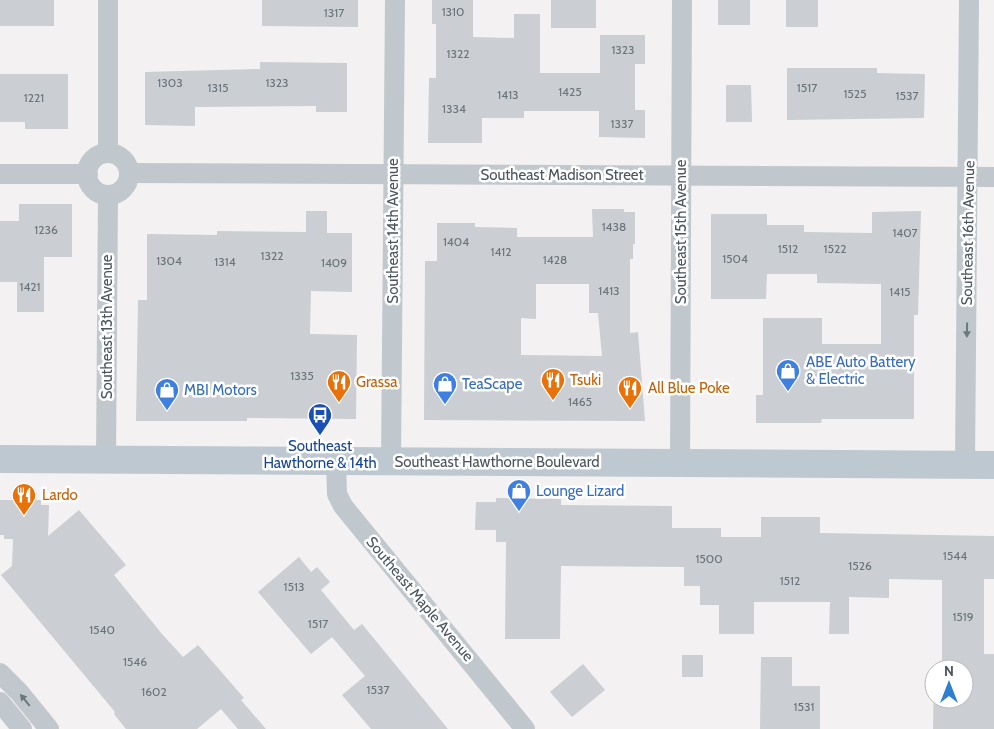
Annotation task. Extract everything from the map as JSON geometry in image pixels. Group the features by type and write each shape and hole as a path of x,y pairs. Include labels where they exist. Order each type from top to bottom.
{"main road":[{"name":"Southeast Hawthorne Boulevard","path":"0,459 994,465"}],"street":[{"path":"108,0 108,153"},
{"name":"Southeast 14th Avenue","path":"391,462 394,0"},
{"name":"Southeast 15th Avenue","path":"680,464 682,0"},
{"name":"Southeast 16th Avenue","path":"966,465 969,0"},
{"path":"108,153 122,159 129,173 124,188 108,195 99,193 93,188 88,174 89,166 95,158 108,153"},
{"name":"Southeast Madison Street","path":"129,173 994,176"},
{"path":"0,174 88,174"},
{"name":"Southeast 13th Avenue","path":"106,460 108,195"},
{"name":"Southeast Maple Avenue","path":"336,461 337,494 342,506 525,729"},
{"path":"0,673 19,692 49,729"},
{"path":"0,702 22,729"}],"building":[{"path":"0,0 54,0 54,26 0,26"},
{"path":"262,0 358,0 358,27 262,26"},
{"path":"432,0 473,0 473,37 514,38 514,14 540,14 540,73 600,73 600,35 645,35 645,64 635,64 635,110 645,110 645,138 599,137 599,111 524,111 524,118 482,118 482,143 428,143 429,78 436,78 436,24 432,24"},
{"path":"551,0 596,0 596,28 551,28"},
{"path":"718,0 750,0 750,25 718,25"},
{"path":"786,0 818,0 818,27 786,27"},
{"path":"260,62 347,63 347,112 316,112 316,106 195,107 195,126 145,125 145,72 260,69"},
{"path":"787,68 877,68 877,73 925,74 924,118 787,120"},
{"path":"0,74 68,74 68,129 25,129 25,122 0,122"},
{"path":"726,85 751,85 752,122 726,122"},
{"path":"19,204 72,204 72,257 44,257 44,312 17,312 17,282 0,282 0,221 19,221"},
{"path":"592,209 624,209 624,212 635,212 635,244 633,244 633,259 630,259 630,333 638,332 645,421 424,420 425,261 437,261 437,223 475,223 475,227 517,228 517,237 593,237","holes":["536,284 589,284 589,313 598,313 602,356 521,355 521,318 536,319"]},
{"path":"306,211 327,211 327,233 352,233 352,292 311,291 310,334 357,335 356,419 247,418 247,421 136,421 138,300 147,300 147,234 217,235 217,231 306,232"},
{"path":"921,211 918,315 914,315 914,419 822,419 821,423 756,423 756,395 763,395 763,318 822,318 822,344 881,344 881,284 817,283 817,274 767,274 766,299 711,299 711,214 767,214 767,225 804,225 804,232 872,233 872,212"},
{"path":"496,498 561,499 561,505 672,506 672,528 721,528 721,537 761,537 761,517 820,517 820,533 994,536 994,579 984,579 984,654 994,654 994,729 933,729 933,709 974,709 974,659 942,659 942,580 889,579 889,598 849,597 849,634 829,634 830,602 754,602 754,634 719,634 719,605 700,605 700,586 684,586 684,567 561,566 560,639 505,639 506,542 496,542 496,530 475,530 476,502 496,502"},
{"path":"0,500 41,500 41,505 49,505 48,536 79,510 126,565 114,575 162,634 183,657 198,645 244,698 241,700 266,729 238,729 221,709 197,729 126,729 114,714 115,712 1,575 12,566 13,539 4,539 4,535 0,535"},
{"path":"299,557 311,572 317,567 330,582 321,590 354,630 362,624 448,729 371,729 342,695 365,676 332,637 311,654 258,592"},
{"path":"682,655 703,655 703,677 682,677"},
{"path":"761,657 792,657 792,686 820,686 820,729 760,729"},
{"path":"583,664 605,690 572,717 550,692"}],"place":[{"name":"ABE Auto Battery & Electric","path":"788,392"},
{"name":"Tsuki","path":"553,401"},
{"name":"Grassa","path":"339,403"},
{"name":"TeaScape","path":"445,405"},
{"name":"All Blue Poke","path":"630,409"},
{"name":"MBI Motors","path":"167,411"},
{"name":"Southeast Hawthorne & 14th","path":"320,436"},
{"name":"Lounge Lizard","path":"519,512"},
{"name":"Lardo","path":"24,516"}]}
